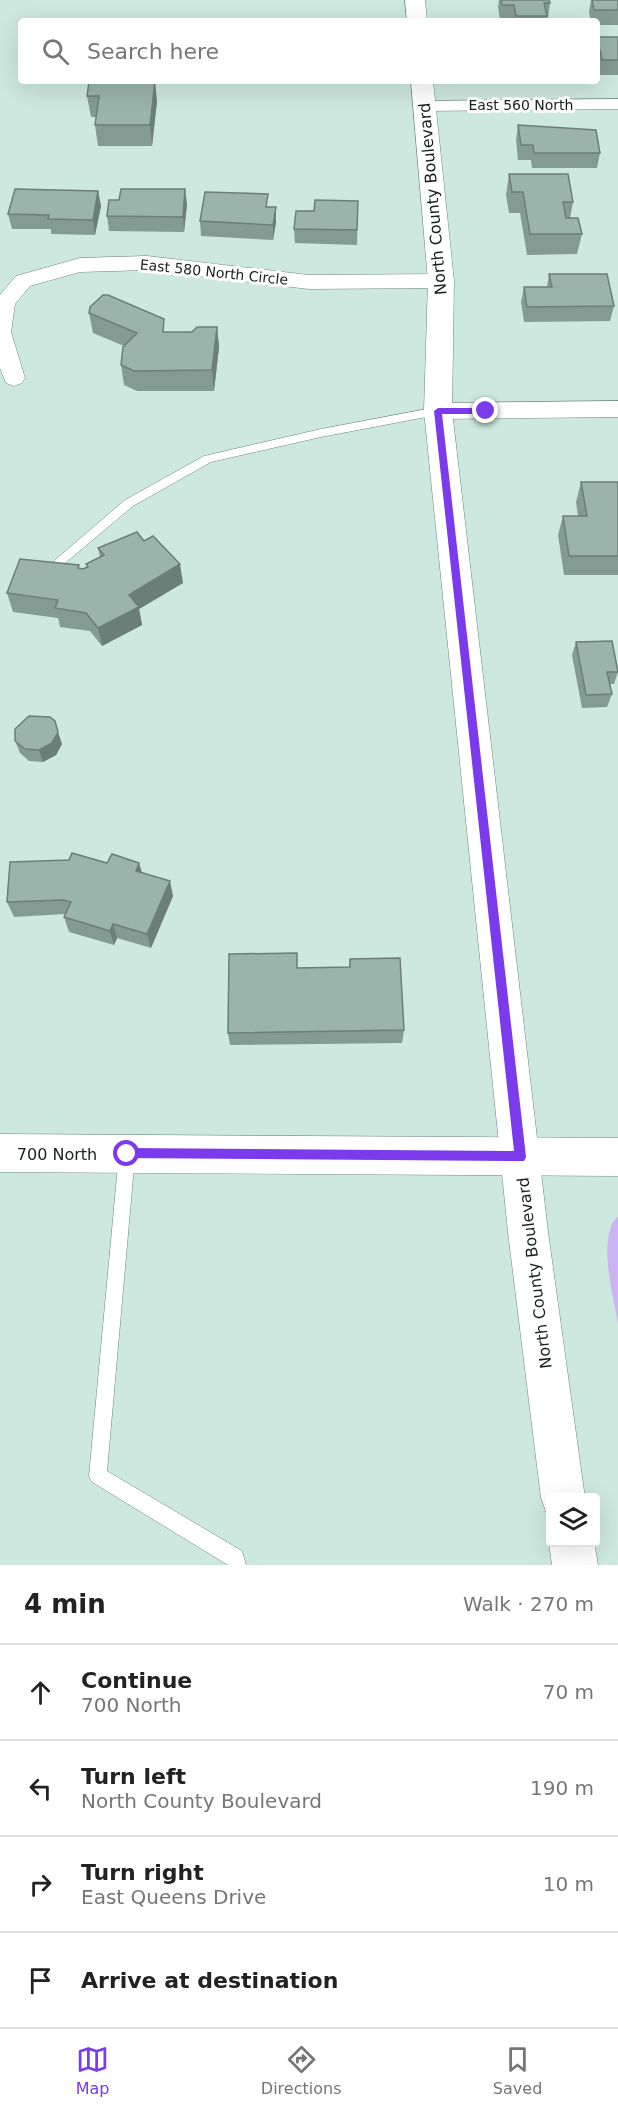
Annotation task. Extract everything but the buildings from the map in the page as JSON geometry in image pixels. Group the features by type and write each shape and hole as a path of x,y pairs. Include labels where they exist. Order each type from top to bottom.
{"main road":[{"path":"415,0 417,18"},
{"name":"North County Boulevard","path":"423,93 441,281 438,411 520,1157 562,1493"},
{"name":"700 North","path":"0,1153 618,1156"},
{"path":"572,1547 575,1565"}],"street":[{"name":"East 560 North","path":"423,93 618,105"},
{"name":"East 580 North Circle","path":"14,378 0,332 5,303 23,281 80,265 147,263 309,282 441,281"},
{"path":"438,411 618,409"}],"lane":[{"path":"60,561 129,503 208,459 321,433 438,411"},
{"path":"127,1154 98,1476 235,1558 237,1565"}],"shaded area":[{"path":"618,1216 618,1325 607,1253 608,1238"}],"route":[{"path":"127,1154 520,1157 438,411 486,411"}]}
